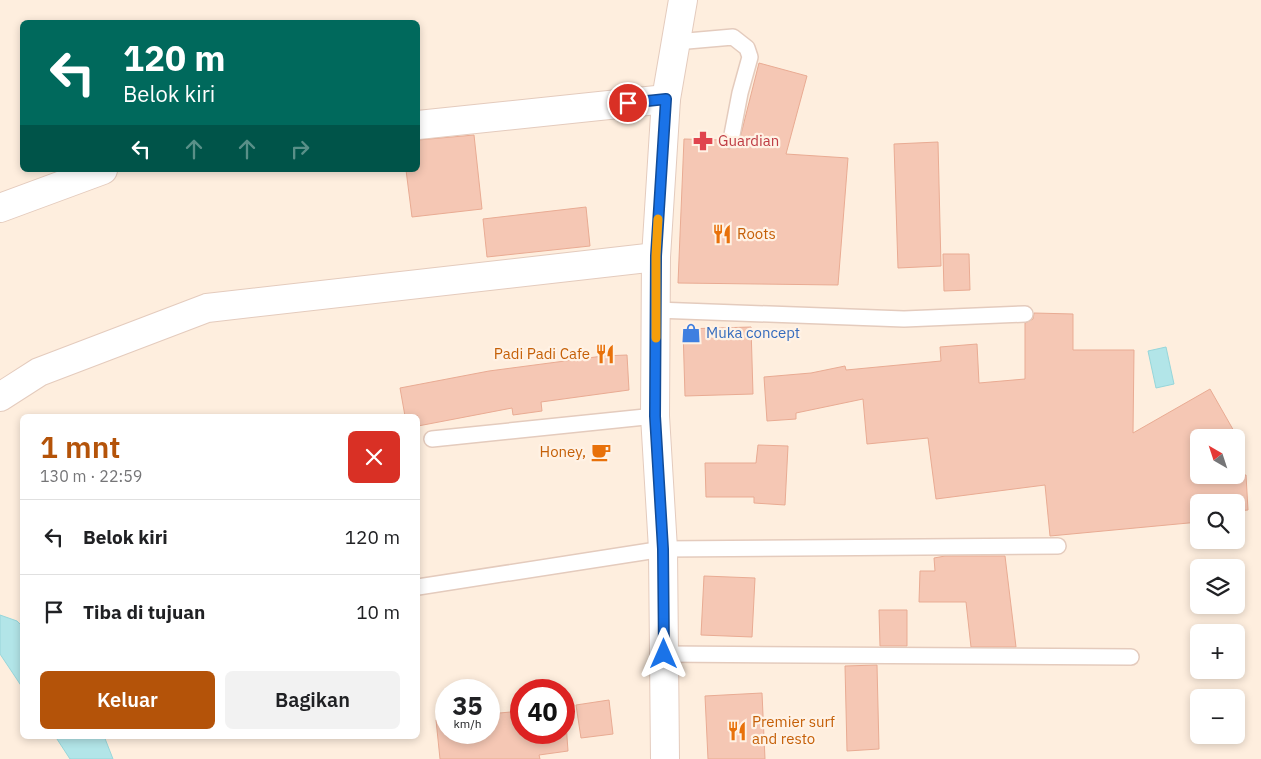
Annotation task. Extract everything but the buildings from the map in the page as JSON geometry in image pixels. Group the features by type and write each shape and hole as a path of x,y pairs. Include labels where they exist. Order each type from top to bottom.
{"street":[{"path":"665,759 663,549 655,416 656,256 666,99 683,0"},
{"path":"420,125 666,99"},
{"path":"0,208 97,172"},
{"path":"0,397 39,372 208,308 656,256"}],"lane":[{"path":"676,42 733,37 747,48 750,58 740,93 731,140"},
{"path":"656,310 904,319 1025,314"},
{"path":"432,439 655,416"},
{"path":"420,587 663,549 1058,546"},
{"path":"664,654 1131,657"}],"water":[{"path":"1166,347 1174,384 1156,388 1148,351"},
{"path":"0,615 17,621 20,624 20,684 0,654"},
{"path":"57,739 105,739 113,759 70,759"}],"slow traffic":[{"path":"656,338 658,219"}],"place":[{"name":"Guardian","path":"703,141"},
{"name":"Roots","path":"722,234"},
{"name":"Muka concept","path":"691,333"},
{"name":"Padi Padi Cafe","path":"605,354"},
{"name":"Honey,","path":"601,452"},
{"name":"Premier surf and resto","path":"737,731"}],"route":[{"path":"628,103 666,99 656,256 655,416 663,549 664,654"}]}
